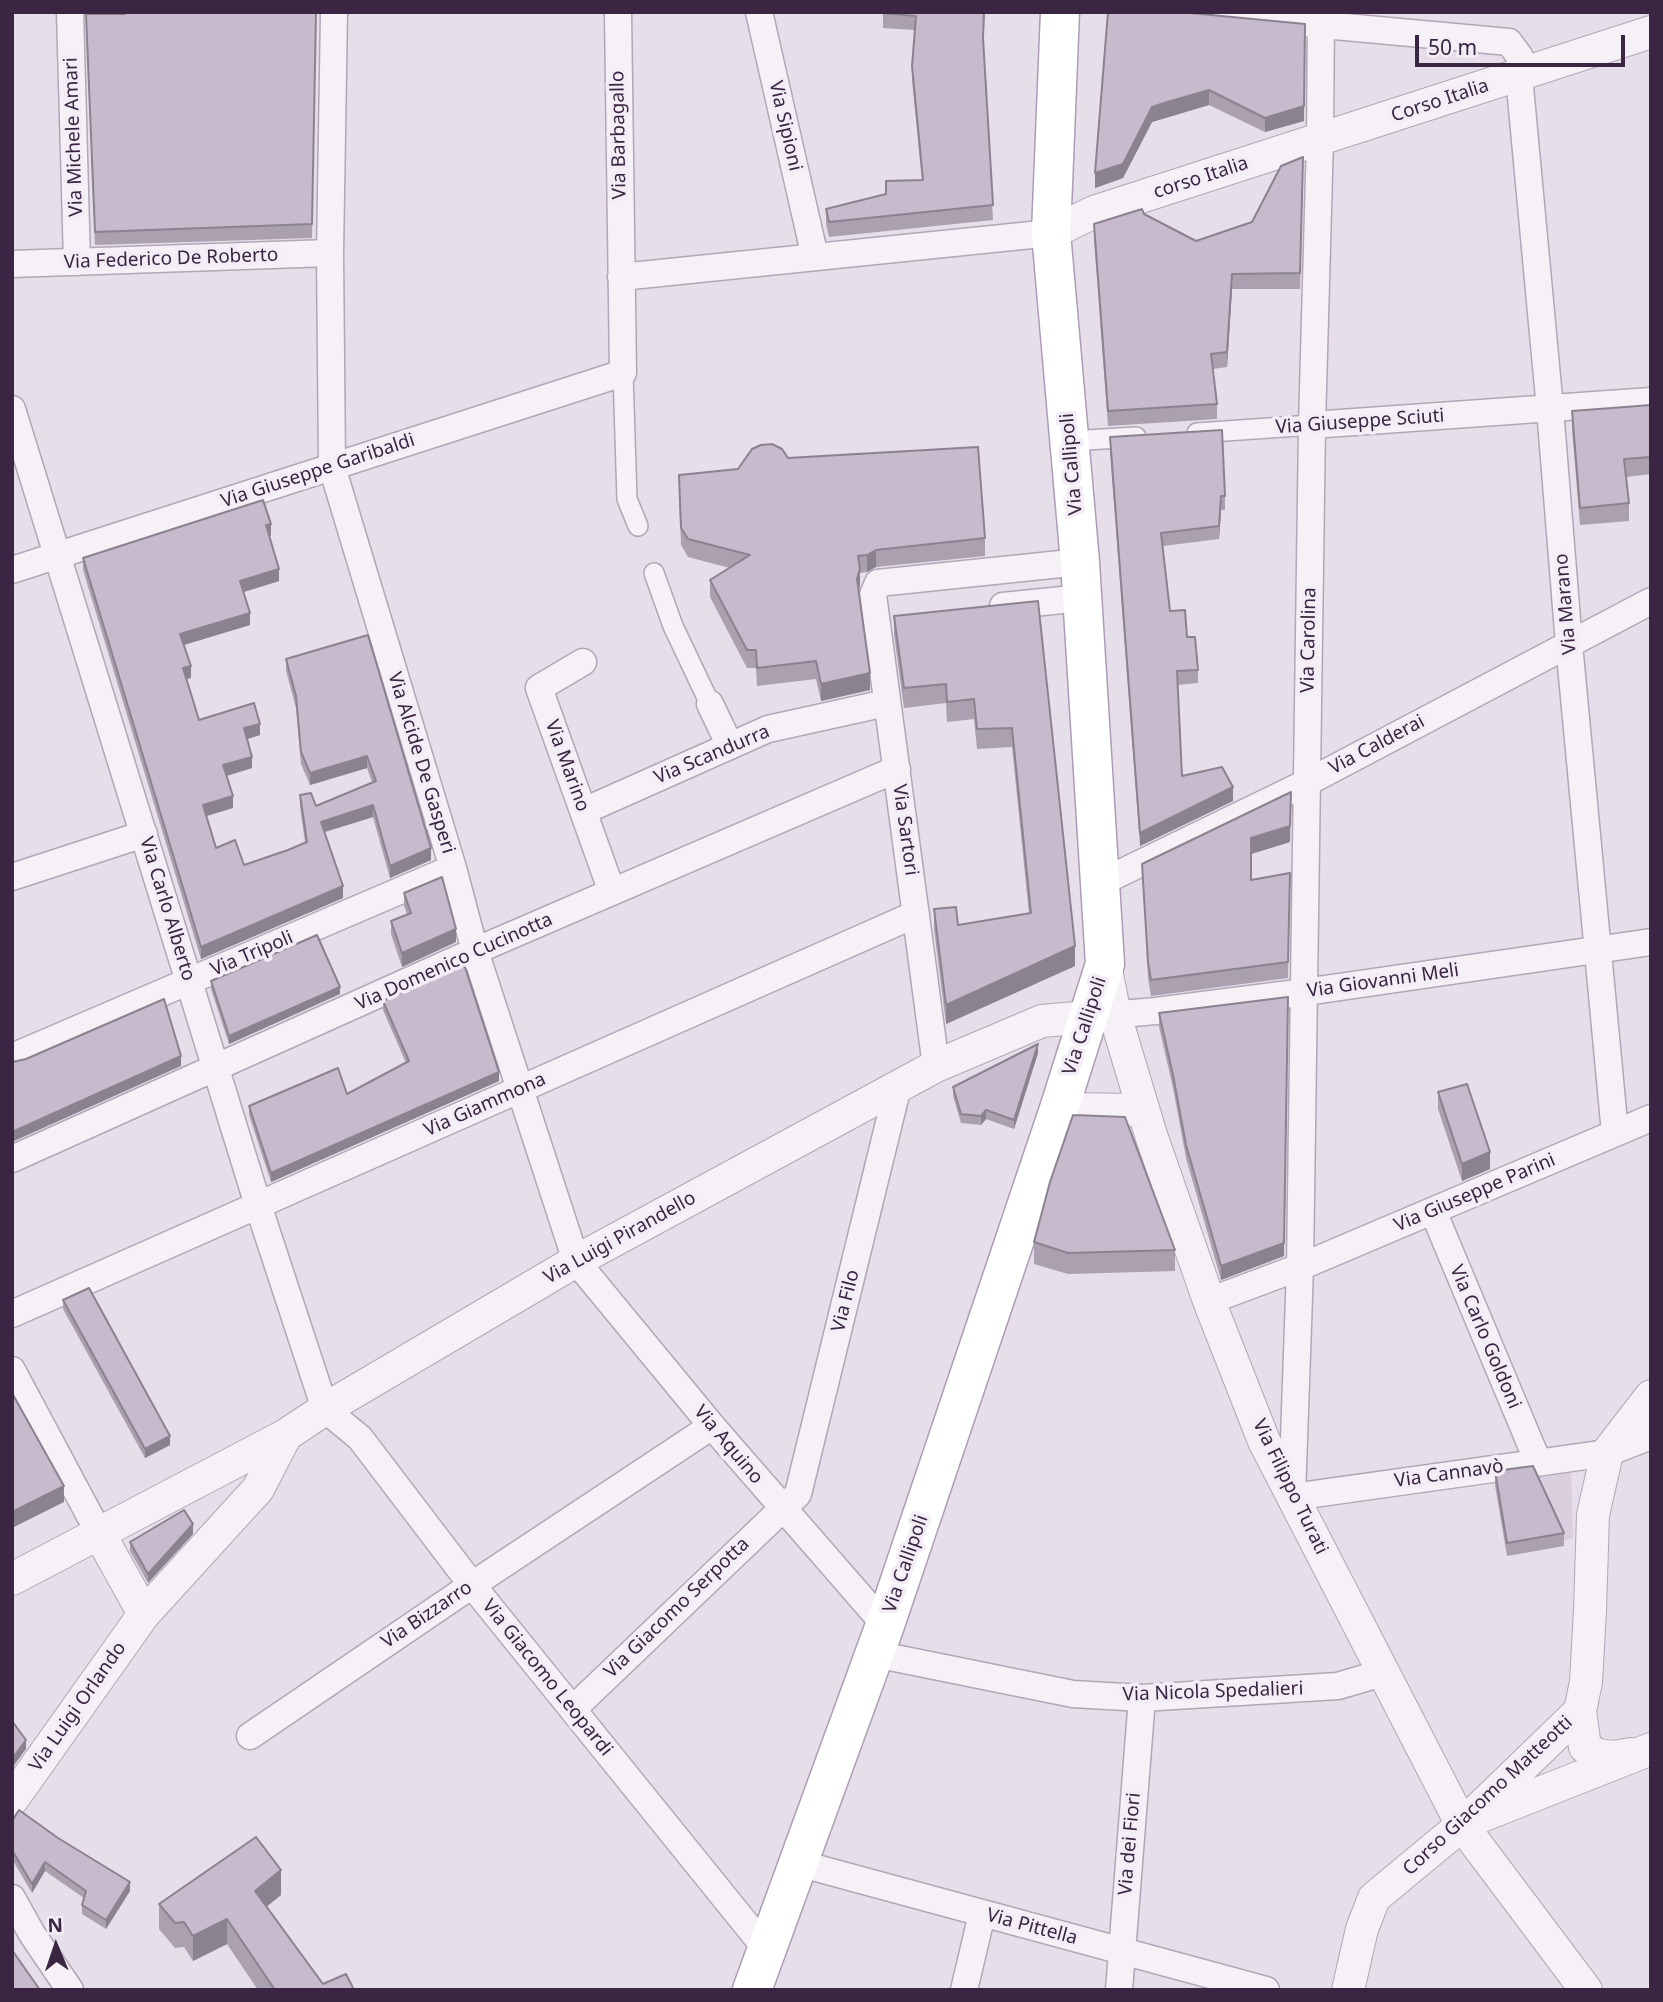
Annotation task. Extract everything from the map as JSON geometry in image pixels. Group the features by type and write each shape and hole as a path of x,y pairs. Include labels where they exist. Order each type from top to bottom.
{"main road":[{"name":"Via Callipoli","path":"752,1990 880,1640 1059,1109 1101,1016 1105,964 1081,580 1051,233 1060,12"}],"street":[{"name":"Via Michele Amari","path":"70,12 77,262"},
{"name":"Via Alcide De Gasperi","path":"334,12 330,253 332,467 453,867 475,951 576,1261"},
{"name":"Via Barbagallo","path":"618,12 623,373"},
{"name":"Via Sipioni","path":"759,12 813,248"},
{"name":"Via Marano","path":"1182,12 1430,24 1509,42 1520,57 1519,76 1569,644 1615,1133"},
{"name":"Via Carolina","path":"1292,1496 1300,1268 1311,425 1321,18"},
{"name":"Corso Italia","path":"1269,156 1651,32"},
{"name":"corso Italia","path":"1134,199 1269,156"},
{"name":"Corso Italia","path":"1051,233 1094,212 1134,199"},
{"path":"621,267 813,248 1051,233"},
{"name":"Via Federico De Roberto","path":"12,264 330,253"},
{"path":"623,373 627,499 638,526"},
{"name":"Via Giuseppe Garibaldi","path":"12,570 623,373"},
{"name":"Via Giuseppe Sciuti","path":"1177,434 1651,401"},
{"name":"Via Carlo Alberto","path":"12,409 258,1205 326,1409"},
{"path":"1070,441 1151,436"},
{"path":"654,573 673,626 730,747"},
{"path":"973,609 1081,580"},
{"name":"Via Sartori","path":"936,1066 873,595 878,583 1081,580"},
{"name":"Via Calderai","path":"1100,883 1308,782 1651,601"},
{"name":"Via Marino","path":"583,662 539,688 612,892"},
{"name":"Via Scandurra","path":"584,811 768,729 886,703"},
{"name":"Via Domenico Cucinotta","path":"12,1159 475,951 897,769"},
{"path":"12,877 144,834"},
{"name":"Via Tripoli","path":"12,1057 453,867"},
{"name":"Via Giammona","path":"12,1314 916,914"},
{"name":"Via Giovanni Meli","path":"1101,1016 1305,992 1651,942"},
{"name":"Via Luigi Pirandello","path":"12,1579 286,1435 576,1261 936,1066 1042,1021 1101,1016"},
{"name":"Via Filippo Turati","path":"1101,1016 1147,1123 1209,1301 1264,1441 1462,1825 1586,1990"},
{"name":"Via Filo","path":"781,1508 799,1494 898,1086"},
{"path":"1059,1109 1147,1123"},
{"name":"Via Giuseppe Parini","path":"1209,1301 1300,1268 1651,1118"},
{"name":"Via Carlo Goldoni","path":"1433,1211 1538,1462"},
{"name":"Via Aquino","path":"576,1261 781,1508 880,1640"},
{"path":"12,1370 92,1536 144,1614"},
{"name":"Corso Giacomo Matteotti","path":"1348,1990 1362,1929 1374,1898 1462,1825 1580,1710 1587,1658 1593,1516 1607,1453 1651,1396"},
{"name":"Via Giacomo Leopardi","path":"326,1409 360,1438 472,1585 767,1950"},
{"name":"Via Bizzarro","path":"250,1736 712,1426"},
{"name":"Via Luigi Orlando","path":"12,1800 144,1614 258,1489 286,1435"},
{"name":"Via Cannavò","path":"1292,1496 1607,1453 1651,1436"},
{"name":"Via Giacomo Serpotta","path":"573,1709 781,1508"},
{"name":"Via Nicola Spedalieri","path":"880,1640 1073,1694 1142,1698 1338,1686 1385,1672"},
{"name":"Via dei Fiori","path":"1119,1990 1142,1698"},
{"path":"1580,1710 1586,1747 1597,1755 1613,1757 1645,1751"},
{"path":"1462,1825 1645,1751"},
{"name":"Via Pittella","path":"798,1863 1266,1990"},
{"path":"12,1898 32,1934 70,1990"},
{"path":"964,1990 982,1914"}],"shaded area":[{"path":"1571,1468 1573,1538 1562,1541 1557,1547 1507,1556 1494,1479"}],"building":[{"path":"316,12 312,224 95,232 86,14"},
{"path":"883,12 984,12 983,38 993,205 829,222 826,209 886,194 886,181 923,180 912,66 916,16"},
{"path":"1108,12 1180,12 1305,24 1304,106 1265,118 1209,90 1164,103 1152,107 1123,164 1095,173"},
{"path":"1303,157 1300,273 1232,274 1227,352 1211,354 1217,404 1108,411 1094,224 1142,209 1144,214 1196,241 1252,222 1281,166"},
{"path":"1651,405 1651,457 1624,459 1629,503 1580,508 1572,411"},
{"path":"1222,430 1225,496 1221,496 1219,526 1161,533 1170,611 1185,610 1187,637 1195,637 1198,670 1177,671 1182,776 1222,767 1233,787 1140,833 1110,437"},
{"path":"772,444 782,449 788,458 978,447 985,538 876,550 858,556 860,569 857,579 870,673 821,684 816,661 757,668 756,650 747,650 710,580 750,555 688,539 681,528 679,475 738,469 752,449"},
{"path":"263,500 271,524 266,525 279,569 240,581 250,613 180,634 191,666 183,668 199,720 254,703 260,724 244,728 252,757 223,765 233,796 203,805 216,848 235,840 244,865 288,850 307,842 300,795 311,793 316,806 376,781 367,756 310,773 301,752 296,696 286,659 368,635 431,848 390,866 373,805 321,822 343,886 201,947 83,558"},
{"path":"1038,601 1075,946 946,1005 934,909 956,907 958,925 1031,913 1012,728 977,729 974,699 947,702 946,684 904,688 894,616"},
{"path":"1291,792 1290,826 1251,838 1251,880 1290,873 1288,962 1151,980 1142,864"},
{"path":"442,877 456,929 402,953 391,921 411,913 404,893"},
{"path":"317,935 340,987 229,1036 211,981"},
{"path":"464,964 499,1072 271,1173 249,1106 338,1068 347,1094 409,1061 383,1001"},
{"path":"1288,997 1284,1243 1221,1266 1186,1145 1159,1013"},
{"path":"164,999 181,1056 12,1132 12,1062 26,1059"},
{"path":"1038,1044 1014,1120 986,1110 981,1116 961,1114 953,1087"},
{"path":"1467,1084 1490,1152 1462,1164 1438,1092"},
{"path":"1073,1115 1125,1117 1175,1250 1068,1253 1034,1242 1050,1182"},
{"path":"89,1288 170,1436 145,1449 63,1300"},
{"path":"12,1393 64,1486 12,1512"},
{"path":"1533,1466 1564,1533 1507,1543 1495,1471"},
{"path":"184,1510 193,1524 148,1574 130,1542"},
{"path":"12,1721 26,1740 12,1759"},
{"path":"19,1810 58,1838 130,1882 106,1920 82,1905 86,1891 45,1862 32,1884 12,1850 12,1821"},
{"path":"256,1837 281,1870 255,1891 323,1984 346,1974 354,1990 275,1990 227,1919 193,1936 184,1922 175,1923 159,1904"},
{"path":"12,1950 40,1990 12,1990"}]}
